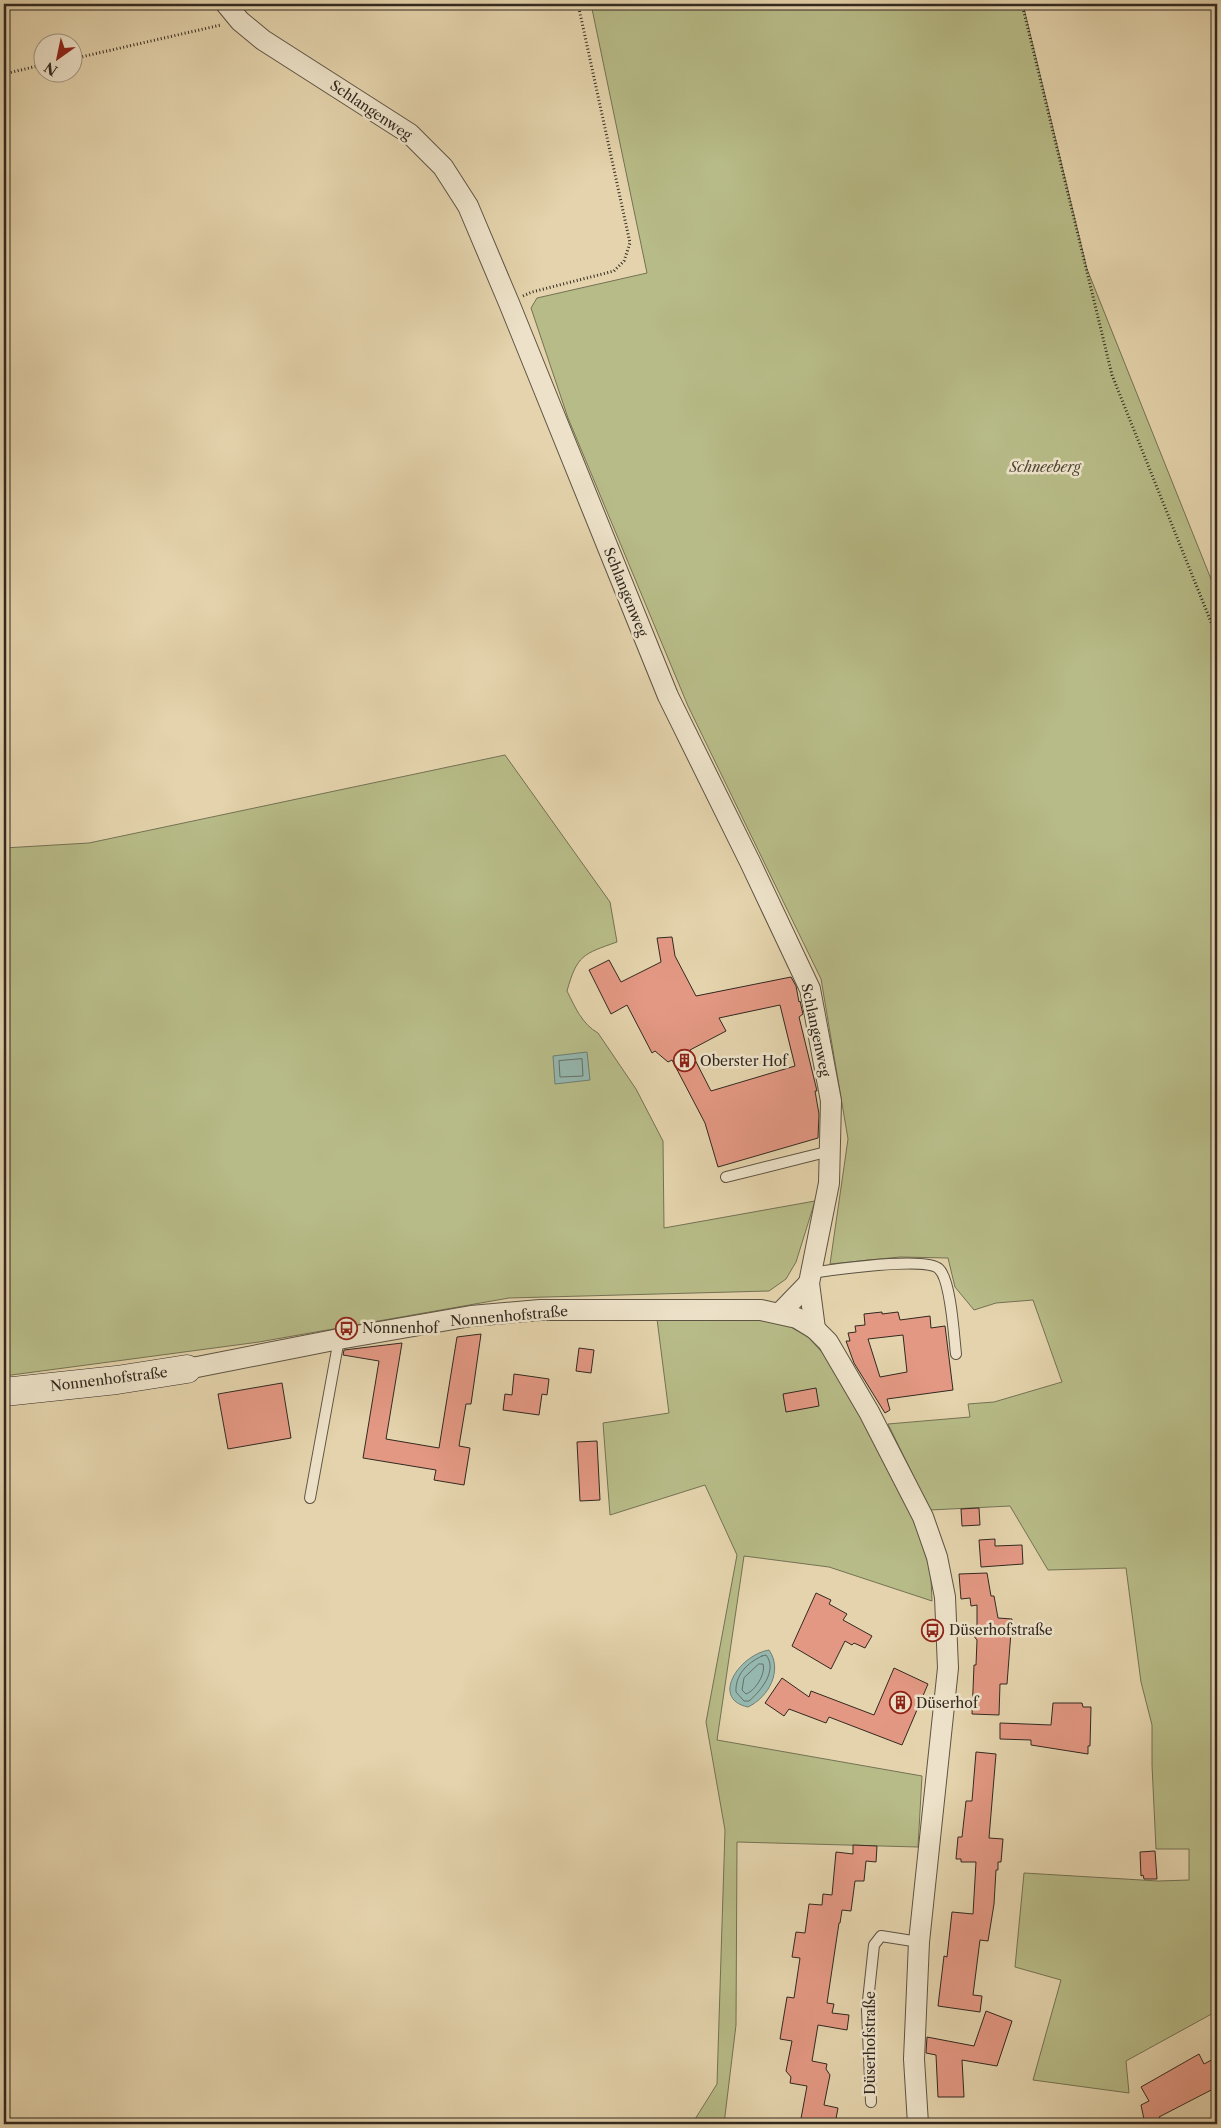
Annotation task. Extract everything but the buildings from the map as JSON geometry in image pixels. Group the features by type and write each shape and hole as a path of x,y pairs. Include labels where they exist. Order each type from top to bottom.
{"street":[{"name":"Schlangenweg","path":"226,4 240,21 264,40 410,134 443,167 468,206 510,303 668,696 810,989 831,1101 829,1184 810,1278"},
{"path":"780,1313 810,1278"},
{"path":"810,1278 815,1329 828,1342 851,1381 923,1517 937,1557 945,1597 948,1668 919,1942 914,2059 918,2124"},
{"name":"Nonnenhofstraße","path":"4,1392 117,1380 187,1369 339,1339 471,1316 540,1310 761,1310 797,1318 815,1329"}],"lane":[{"path":"726,1176 830,1151"},
{"path":"810,1278 883,1265 934,1265 940,1269 944,1279 950,1305 956,1354"},
{"path":"310,1498 339,1339"},
{"name":"Düserhofstraße","path":"871,2102 867,2010 874,1945 881,1936 919,1942"}],"path":[{"path":"510,303 532,292 614,271 624,261 630,243 578,4"},
{"path":"1022,4 1112,375 1217,637"},
{"path":"82,56 240,21"},
{"path":"4,74 32,67"}],"green space":[{"name":"Schneeberg","path":"591,4 1023,4 1087,269 1217,594 1217,2011 1126,2061 1129,2093 1033,2080 1061,1980 1015,1967 1024,1873 1158,1881 1189,1880 1189,1849 1156,1849 1152,1725 1141,1682 1126,1568 1048,1570 1010,1506 930,1510 888,1424 970,1417 968,1404 994,1402 1062,1382 1033,1300 996,1303 974,1310 955,1287 948,1258 900,1257 830,1264 848,1139 821,979 688,706 568,418 531,308 537,298 647,273"},
{"path":"505,755 610,902 617,942 589,953 583,958 574,970 567,991 580,1015 598,1033 636,1089 663,1141 664,1228 815,1201 796,1262 786,1279 769,1291 509,1298 259,1342 4,1376 4,848 89,843"},
{"path":"657,1319 763,1320 787,1325 807,1336 832,1363 905,1501 925,1546 931,1579 932,1601 829,1567 744,1556 717,1740 922,1776 918,1847 737,1842 736,2025 724,2124 692,2124 717,2084 725,1830 706,1722 737,1555 705,1485 610,1515 603,1423 669,1413"}],"water":[{"path":"587,1052 590,1080 555,1084 553,1056"},
{"path":"769,1650 775,1666 772,1682 768,1690 748,1707 737,1702 731,1695 730,1687 733,1677 748,1660"}],"place":[{"name":"Oberster Hof","path":"684,1061"},
{"name":"Nonnenhof","path":"346,1328"},
{"name":"Düserhofstraße","path":"933,1630"},
{"name":"Düserhof","path":"900,1703"}]}
